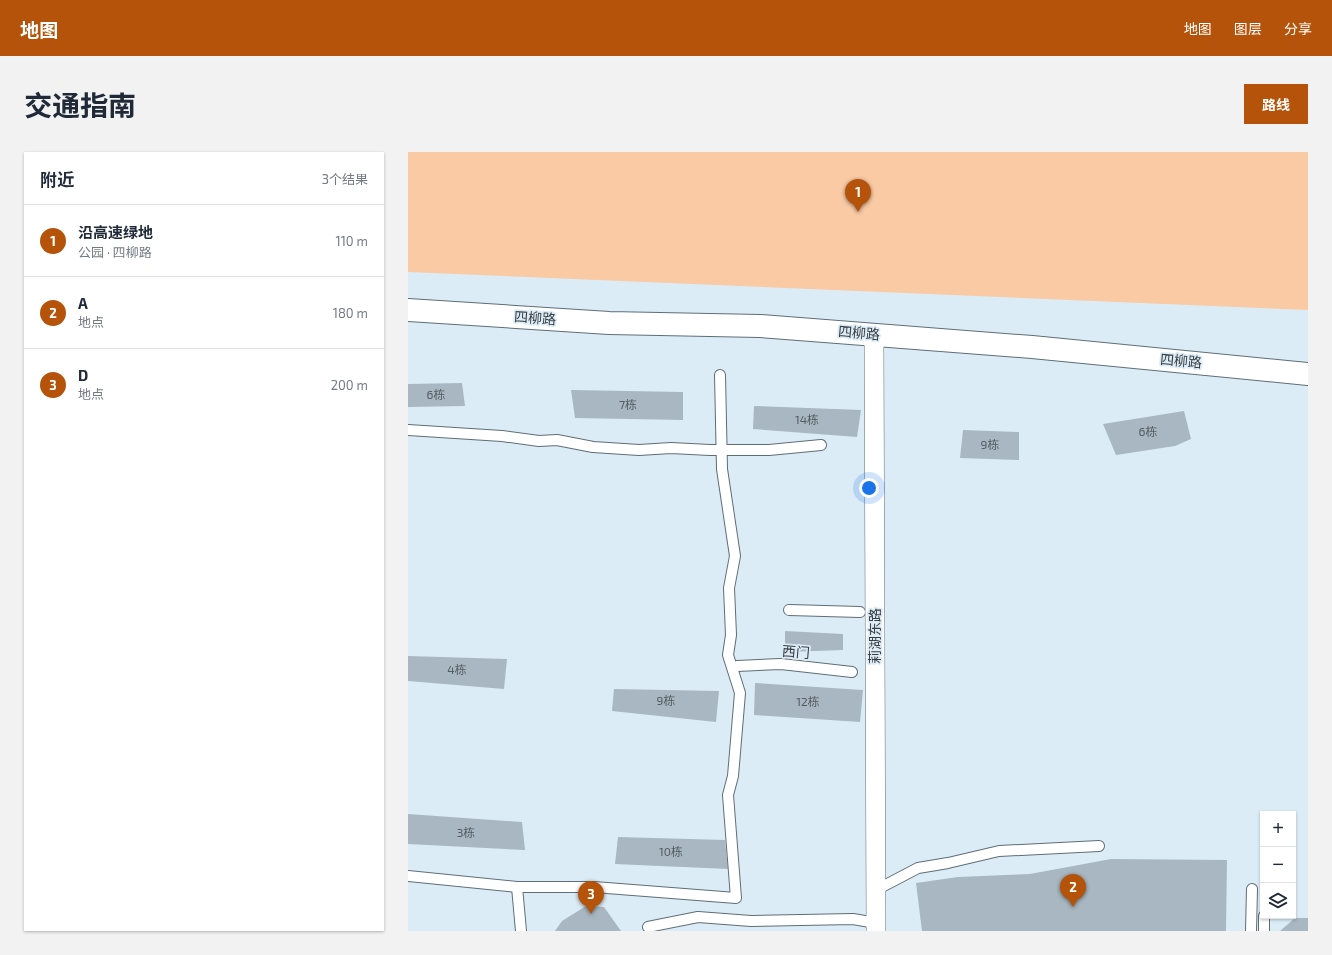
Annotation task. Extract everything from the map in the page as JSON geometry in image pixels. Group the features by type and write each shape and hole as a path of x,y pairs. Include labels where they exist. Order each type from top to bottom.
{"street":[{"name":"四柳路","path":"408,310 608,323 790,328 1032,347 1308,374"},
{"name":"莉湖东路","path":"874,341 876,927"}],"lane":[{"path":"408,876 517,886 594,887 736,898 728,795 733,776 740,693 728,655 731,634 729,588 735,556 722,469 720,375"},
{"path":"408,430 502,436 539,441 557,440 593,447 639,450 671,448 710,450 769,450 821,445"},
{"path":"789,610 860,612"},
{"name":"西门","path":"737,666 781,664 852,672"},
{"path":"876,890 918,868 948,863 999,851 1099,846"},
{"path":"517,886 521,931"},
{"path":"1251,931 1252,889"},
{"path":"648,927 698,917 751,921 853,919 876,927"},
{"path":"1264,919 1264,931"}],"shaded area":[{"path":"408,152 1308,152 1308,310 408,272"}],"building":[{"path":"462,383 465,406 408,407 408,384"},
{"path":"571,390 683,392 683,420 575,418"},
{"path":"754,406 861,410 857,437 753,429"},
{"path":"1184,411 1191,439 1175,446 1116,455 1103,424"},
{"path":"963,430 1019,432 1019,460 960,458"},
{"path":"785,631 843,634 843,650 785,652"},
{"path":"408,656 507,659 504,689 408,681"},
{"path":"755,683 863,690 860,722 754,715"},
{"path":"614,689 719,691 716,722 612,711"},
{"path":"408,814 522,822 525,850 408,844"},
{"path":"618,837 725,840 728,869 615,864"},
{"path":"1111,859 1227,860 1226,931 922,931 916,883 958,877 1030,874"},
{"path":"586,906 604,907 621,931 555,931 562,921"},
{"path":"1308,918 1308,931 1280,931 1294,919"}],"place":[{"name":"沿高速绿地","path":"858,212"},
{"name":"A","path":"1073,907"},
{"name":"D","path":"591,914"}]}
